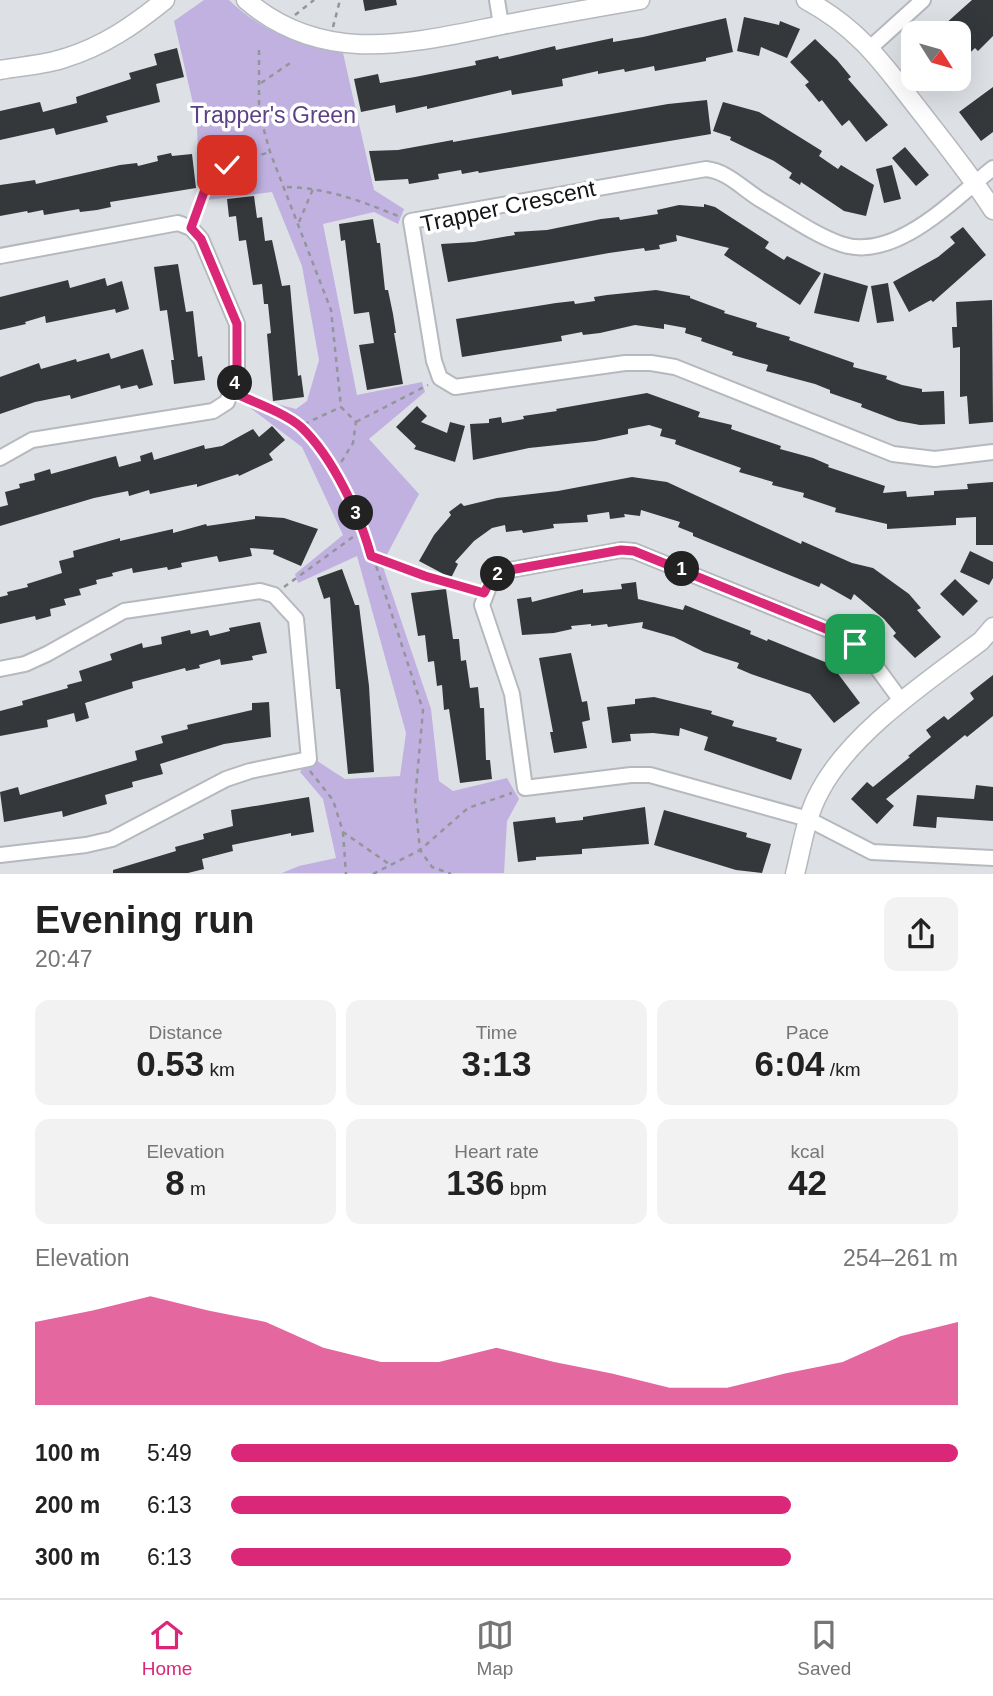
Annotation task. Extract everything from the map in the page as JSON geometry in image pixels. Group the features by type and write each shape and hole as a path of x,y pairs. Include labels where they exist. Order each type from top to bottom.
{"street":[{"path":"0,70 64,59 101,45 133,26 164,0"},
{"path":"246,0 262,14 327,41 387,46 434,40 640,0"},
{"path":"497,0 501,25"},
{"path":"806,0 835,16 870,48 975,182 993,210"},
{"path":"870,48 923,0"},
{"name":"Trapper Crescent","path":"440,378 434,362 411,221 706,169 719,171 743,189 822,236 844,246 867,247 893,241 921,226 993,168"},
{"path":"0,256 178,223 191,228 201,239 237,324 237,376 227,402 213,411 32,440 0,458"},
{"path":"440,378 455,387 625,363 652,363 675,367 892,454 935,458 993,452"},
{"path":"902,702 869,657 841,635 634,551 621,550 510,570 493,576 484,593 482,605 485,620 512,694 525,788 650,775 808,819 872,852 993,858"},
{"path":"0,670 25,664 47,654 124,611 260,591 274,595 296,619 309,759 250,771 226,779 112,839 86,845 0,855"},
{"path":"795,873 808,819 825,782 867,730 981,641 993,627"}],"path":[{"path":"288,27 296,13 314,0"},
{"path":"331,31 340,0"},
{"path":"258,50 260,112 270,152 331,310 341,407 356,422"},
{"path":"260,83 293,61"},
{"path":"191,228 208,181 227,165 270,152"},
{"path":"285,187 314,188 356,199 411,221"},
{"path":"299,222 314,188"},
{"path":"356,422 440,378"},
{"path":"232,392 300,426 335,472 364,529 423,710 415,800 420,850 432,867 451,873"},
{"path":"300,426 341,407"},
{"path":"335,472 354,443 356,422"},
{"path":"274,595 364,529"},
{"path":"371,556 425,576 484,593"},
{"path":"301,761 332,800 343,832 346,873"},
{"path":"373,873 420,850 468,808 525,788"},
{"path":"343,832 389,863"}],"green space":[{"name":"Trapper's Green","path":"204,0 229,0 254,20 282,35 343,53 374,190 404,209 398,224 374,212 323,224 357,395 422,382 425,392 369,439 419,494 382,564 431,709 439,781 453,791 507,778 519,799 507,821 504,873 282,873 299,866 336,858 323,799 300,772 311,757 345,779 400,776 406,733 357,556 298,583 295,574 343,535 302,447 249,407 253,398 296,409 307,401 319,360 302,266 272,192 199,201 197,121 174,21"}],"building":[{"path":"363,0 396,0 397,5 365,11"},
{"path":"972,0 993,0 993,36 978,51 975,48 971,52 971,21 948,21"},
{"path":"744,17 779,25 780,21 800,29 787,58 761,47 759,56 737,51"},
{"path":"726,18 733,52 706,58 706,61 655,71 654,66 625,72 624,69 598,74 598,71 562,79 563,86 512,95 511,90 427,109 427,106 396,113 395,105 361,112 354,79 378,74 380,83 476,65 475,61 498,56 499,59 555,46 556,50 613,38 613,42 643,37"},
{"path":"815,39 837,60 851,77 848,79 888,125 866,142 849,120 842,126 822,100 819,102 805,85 809,82 790,62"},
{"path":"177,48 184,77 156,84 160,102 106,116 108,122 56,135 54,128 0,140 0,111 40,102 43,112 77,103 76,97 131,79 129,73 157,65 154,54"},
{"path":"993,87 993,132 981,141 959,112"},
{"path":"707,100 711,134 479,173 462,174 461,170 438,174 439,179 409,184 408,179 375,181 369,151 453,142 668,104"},
{"path":"723,102 759,112 822,151 819,156 838,169 841,165 874,185 866,216 844,211 801,182 800,185 789,178 792,173 774,161 730,140 731,137 713,131"},
{"path":"905,147 929,175 916,186 892,158"},
{"path":"171,153 172,156 192,154 196,188 110,202 111,207 97,210 80,212 79,209 44,215 43,210 0,216 0,185 35,180 36,184 120,165 137,163 138,166 158,161 157,156"},
{"path":"892,165 901,199 884,203 876,169"},
{"path":"254,196 257,218 262,217 265,241 272,240 282,286 290,285 298,376 301,375 304,397 273,401 267,334 271,333 268,304 264,304 262,284 253,285 246,240 239,241 236,216 229,217 227,199"},
{"path":"704,204 715,207 769,242 765,248 784,260 787,256 821,273 800,305 724,255 729,248 676,235 677,241 659,245 660,249 645,251 644,248 609,253 448,282 441,244 474,242 515,235 514,232 547,230 601,219 619,217 620,220 658,214 657,210 679,205 704,207"},
{"path":"373,219 377,243 380,243 385,290 388,290 393,314 403,384 367,390 359,345 374,343 369,312 354,314 345,240 341,241 339,224"},
{"path":"963,227 986,255 933,302 931,300 909,312 893,282 938,257 955,243 950,237"},
{"path":"178,264 186,312 193,311 198,357 202,356 205,380 174,384 171,360 174,360 167,310 160,311 154,267"},
{"path":"824,273 868,286 859,322 814,313"},
{"path":"105,278 107,286 122,281 129,309 116,313 115,309 46,323 45,316 0,330 0,297 68,280 70,288"},
{"path":"888,283 894,321 877,323 871,286"},
{"path":"656,290 690,296 725,311 724,313 757,323 756,327 790,337 789,340 854,363 853,367 887,376 886,379 902,385 922,389 922,392 944,391 945,424 920,425 898,421 861,407 862,404 830,393 830,390 815,384 766,371 768,365 732,355 733,352 685,333 686,328 664,324 664,329 635,325 600,333 583,335 582,332 561,336 562,341 462,357 456,319 556,303 574,301 575,304 595,301 594,297"},
{"path":"992,300 993,422 969,424 967,396 960,397 960,347 953,348 952,327 957,327 956,302"},
{"path":"143,349 153,385 139,389 137,385 121,389 120,385 71,399 70,395 35,402 0,414 0,377 39,363 41,369 109,353 111,359"},
{"path":"647,393 700,412 698,417 732,425 731,429 781,446 780,449 813,458 829,465 828,467 885,486 883,493 906,491 907,497 934,495 934,491 968,489 967,484 993,482 993,545 976,545 976,517 956,518 956,525 887,529 887,524 835,512 836,508 803,497 804,493 772,485 773,482 739,472 741,468 675,444 676,440 660,436 662,429 649,425 628,429 628,434 595,441 529,448 473,460 470,424 489,423 489,419 501,417 502,423 524,419 523,416 557,411 556,409"},
{"path":"417,406 427,416 421,422 447,433 450,422 465,426 455,462 414,449 416,446 396,427"},
{"path":"272,426 285,440 269,454 273,460 239,476 238,474 197,487 197,484 150,494 149,490 129,496 128,491 94,498 0,526 0,507 8,505 5,492 20,488 19,484 35,480 34,474 50,469 51,474 116,456 119,467 141,461 140,456 152,452 154,460 204,445 205,449 222,446 253,429 259,437"},
{"path":"632,477 667,482 801,544 802,541 852,563 873,568 909,594 921,608 917,610 941,637 915,658 893,636 896,633 884,619 854,594 851,600 821,583 819,587 693,536 693,533 678,527 680,522 641,510 640,516 624,514 625,517 610,519 609,512 587,515 588,522 553,524 554,528 523,533 522,530 506,532 505,525 492,528 474,541 455,562 458,564 451,578 419,561 434,535 451,515 449,512 461,503 464,506 497,498 558,491"},
{"path":"255,516 284,518 318,529 301,566 273,554 274,550 250,548 252,556 219,562 217,556 181,563 182,567 168,570 167,567 133,573 132,568 112,573 113,576 96,580 97,584 79,589 81,595 64,599 66,605 50,609 51,616 36,620 35,616 0,624 0,597 8,595 7,592 28,587 27,584 62,573 59,561 74,557 73,551 120,538 120,541 173,529 173,533 206,524 255,519"},
{"path":"970,551 993,562 993,578 989,585 960,572"},
{"path":"342,569 355,605 359,605 369,686 374,772 348,774 340,689 336,689 330,597 324,599 317,578"},
{"path":"955,579 978,601 963,616 940,594"},
{"path":"636,582 638,599 683,610 685,605 751,631 750,634 767,641 768,639 825,662 827,660 838,670 836,671 860,703 834,723 810,694 751,674 737,668 739,663 704,652 674,637 642,628 643,622 608,627 607,624 571,626 572,629 554,633 522,635 517,599 531,597 532,602 583,589 583,593 622,589 621,584"},
{"path":"446,589 453,639 459,639 461,661 466,660 470,688 478,687 480,708 484,708 486,760 490,760 492,779 460,783 449,709 444,710 442,685 437,686 434,661 428,662 425,635 418,636 411,593"},
{"path":"260,622 267,653 252,656 253,660 221,665 220,659 199,665 200,668 186,671 185,668 132,682 133,688 85,703 89,718 76,722 74,713 47,720 48,727 0,736 0,711 23,705 22,701 68,688 67,685 82,681 79,671 112,660 110,654 142,643 143,648 162,644 161,637 190,630 191,634 208,630 210,636 230,631 229,628"},
{"path":"571,653 582,702 587,701 590,720 582,722 587,748 554,753 550,732 553,732 539,658"},
{"path":"993,675 993,716 967,737 965,735 886,799 894,806 877,824 851,799 867,782 873,787 910,757 908,756 931,737 926,730 944,716 948,720 974,699 970,693"},
{"path":"654,697 712,711 711,714 734,721 732,726 777,738 776,741 802,749 791,780 704,750 708,737 680,728 679,736 630,734 631,741 612,743 607,707 635,704 635,699"},
{"path":"269,702 271,737 224,744 160,764 163,774 132,782 133,787 105,795 107,804 63,817 62,811 4,822 0,792 18,787 20,795 137,760 135,751 163,743 161,736 188,729 187,725 252,710 252,703"},
{"path":"976,785 993,787 993,821 937,817 936,828 913,826 917,795 974,799"},
{"path":"309,797 314,832 291,836 291,833 232,845 233,851 202,859 204,869 188,873 113,873 113,870 176,851 175,847 204,839 203,834 233,826 231,810"},
{"path":"645,807 649,844 582,849 582,854 536,857 536,860 518,862 513,822 555,817 556,823 583,820 583,817"},
{"path":"664,810 747,833 746,837 771,844 762,873 736,870 654,845"}],"route":[{"path":"227,165 208,181 191,228 201,239 237,324 237,376 232,392 300,426 335,472 364,529 371,556 425,576 484,593 493,576 510,570 621,550 634,551 841,635 855,644"}]}
